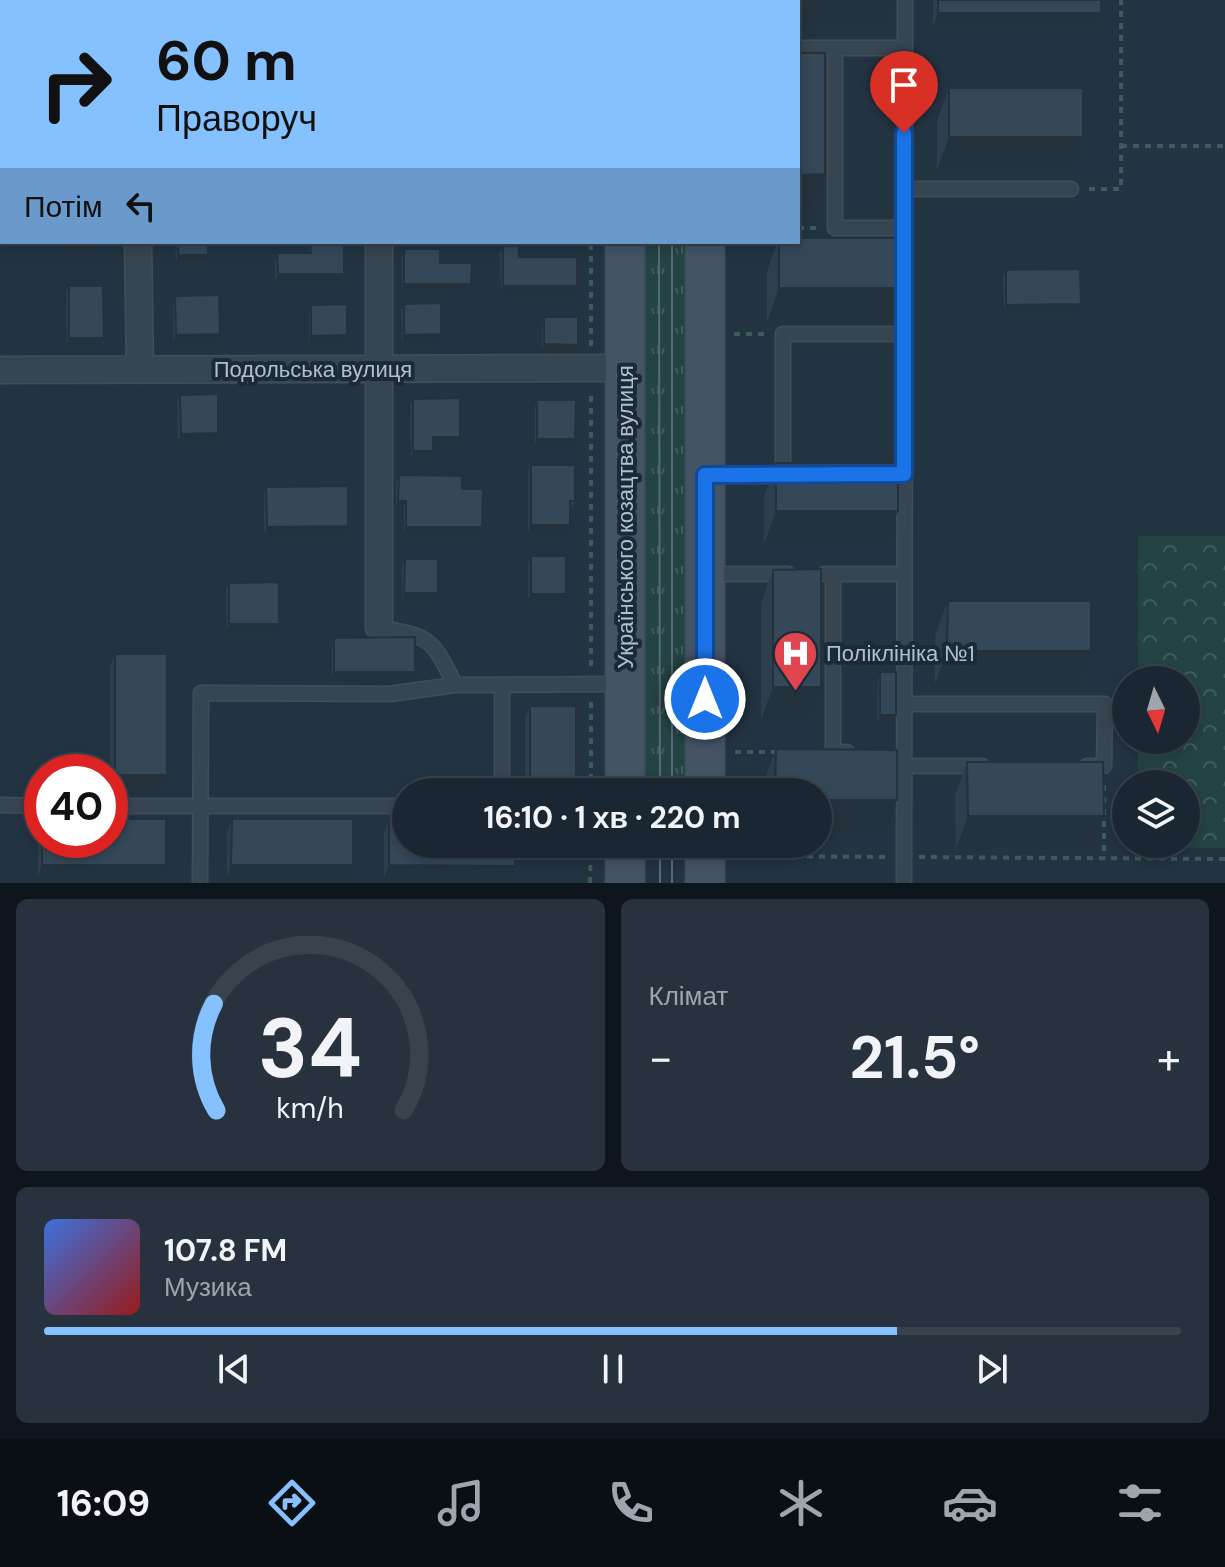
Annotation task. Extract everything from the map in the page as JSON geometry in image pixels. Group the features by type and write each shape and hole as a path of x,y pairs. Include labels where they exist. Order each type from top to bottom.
{"street":[{"path":"138,244 140,370"},
{"path":"379,244 379,627"},
{"name":"Українського козацтва вулиця","path":"623,778 608,684 608,368 625,244"},
{"path":"705,244 705,778"},
{"name":"Подольська вулиця","path":"0,370 608,368"},
{"path":"625,858 625,883"},
{"path":"705,858 705,883"}],"lane":[{"path":"904,883 900,757 905,704 904,574 897,474 905,334 905,0"},
{"path":"800,48 904,48"},
{"path":"835,48 835,228 905,228"},
{"path":"904,189 1071,189"},
{"path":"705,475 791,474 783,334 905,334"},
{"path":"705,574 904,574"},
{"path":"833,574 833,752 869,752"},
{"path":"379,627 420,634 437,649 455,685"},
{"path":"200,883 201,693 389,694 455,685 608,684"},
{"path":"502,685 502,778"},
{"path":"905,704 1105,704 1104,766 1074,766"},
{"path":"900,757 997,766"},
{"path":"0,805 24,806"},
{"path":"128,806 392,806"}],"path":[{"path":"1071,189 1121,189 1121,0"},
{"path":"1121,146 1225,146"},
{"path":"591,244 608,368 608,684 593,778"},
{"path":"733,334 783,334"},
{"path":"731,752 833,752"},
{"path":"1104,766 1104,858"},
{"path":"832,857 1225,859"},
{"path":"590,883 591,858"}],"green space":[{"path":"633,244 698,244 698,778 632,778"},
{"path":"1138,536 1225,536 1225,848 1200,848 1200,770 1138,770 1138,754 1200,754 1200,666 1138,666"}],"building":[{"path":"938,0 1101,0 1101,13 938,13"},
{"path":"800,53 825,53 825,174 800,175"},
{"path":"949,88 1083,88 1083,137 949,137"},
{"path":"800,238 907,238 907,288 779,288 779,244 800,244"},
{"path":"178,244 208,244 208,255 178,255"},
{"path":"310,244 344,244 344,274 278,274 277,253 311,253"},
{"path":"503,246 519,246 519,257 577,257 577,286 503,286"},
{"path":"404,249 440,249 440,263 472,263 471,284 404,284"},
{"path":"1080,269 1081,304 1006,305 1006,270"},
{"path":"69,286 103,286 104,338 69,338"},
{"path":"219,295 220,334 176,335 175,296"},
{"path":"441,303 441,334 404,335 404,304"},
{"path":"347,304 347,335 311,336 311,305"},
{"path":"544,317 578,317 578,345 544,344"},
{"path":"218,394 218,433 181,434 180,395"},
{"path":"460,398 460,437 433,437 433,451 413,451 413,399"},
{"path":"537,400 576,400 575,439 537,439"},
{"path":"776,463 898,463 898,511 776,511"},
{"path":"531,465 575,465 575,501 570,501 570,525 531,525"},
{"path":"399,475 462,476 462,489 483,489 482,527 406,527 406,501 398,501"},
{"path":"348,486 348,526 267,527 266,487"},
{"path":"531,556 566,556 566,594 531,594"},
{"path":"405,559 438,559 438,593 404,593"},
{"path":"821,569 821,687 773,687 773,570"},
{"path":"279,582 279,624 229,624 229,583"},
{"path":"948,601 1091,601 1091,651 947,651"},
{"path":"415,637 415,672 334,672 334,638"},
{"path":"115,654 167,654 167,775 128,775 128,754 115,754"},
{"path":"880,672 896,672 896,715 880,715"},
{"path":"530,706 576,706 576,778 530,778"},
{"path":"776,749 897,750 897,800 832,800 832,778 775,778"},
{"path":"967,762 1103,762 1104,816 968,816"},
{"path":"128,819 166,819 166,865 42,865 42,858 128,858"},
{"path":"232,819 353,819 353,865 231,865"},
{"path":"389,819 392,819 392,858 515,858 515,866 389,865"}],"tram line":[{"path":"659,244 660,778"},
{"path":"672,244 672,778"},
{"path":"660,858 660,883"},
{"path":"672,858 672,883"}],"place":[{"name":"Поліклініка №1","path":"795,692"}],"route":[{"path":"705,699 705,475 904,474 904,133"}]}
